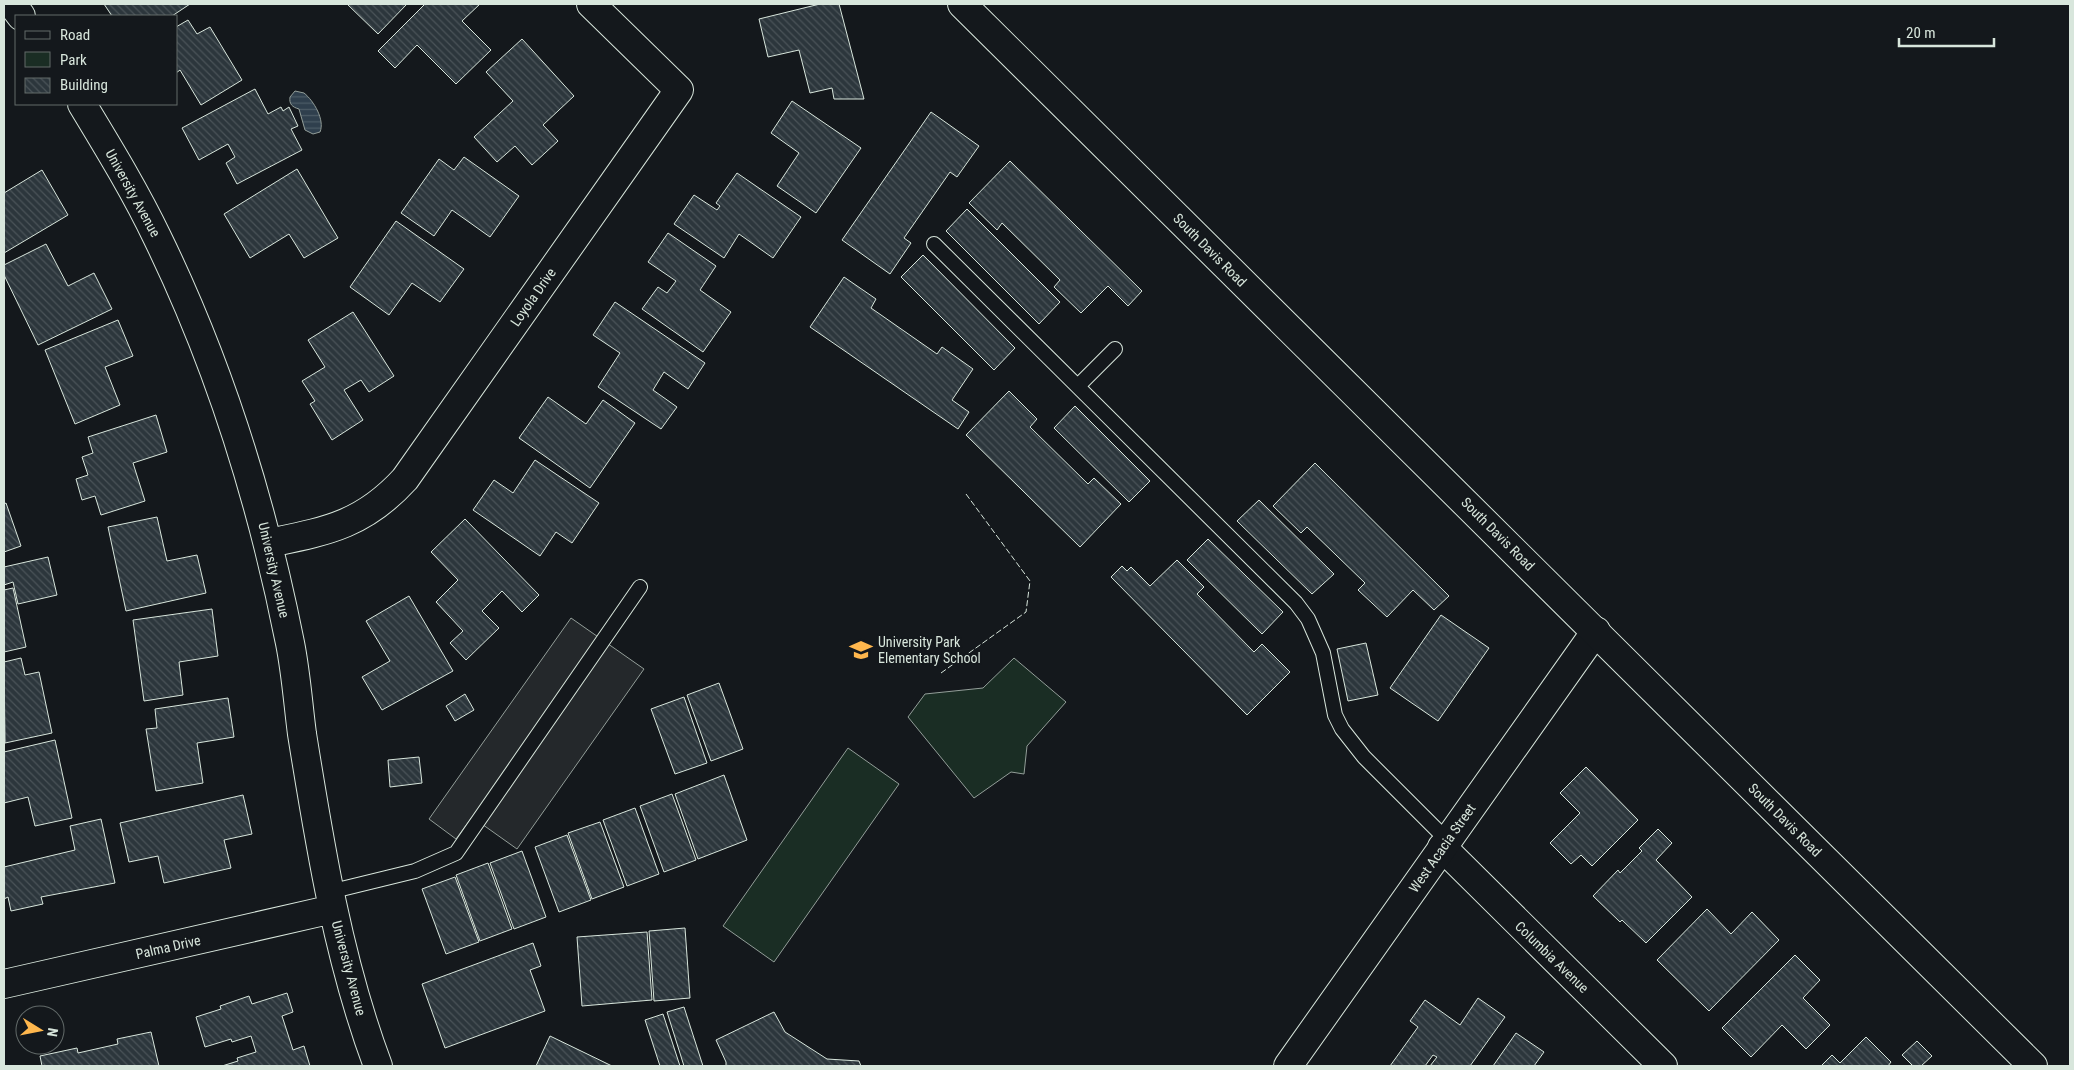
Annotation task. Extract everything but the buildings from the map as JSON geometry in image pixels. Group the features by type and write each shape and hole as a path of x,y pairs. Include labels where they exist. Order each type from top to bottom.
{"street":[{"path":"12,4 20,15"},
{"name":"Loyola Drive","path":"269,543 338,526 364,514 386,500 405,479 679,90 591,4"},
{"name":"South Davis Road","path":"962,4 2033,1066"},
{"name":"University Avenue","path":"83,105 119,166 156,235 187,300 238,433 269,543 291,646 302,733 331,900 348,971 378,1066"},
{"name":"West Acacia Street","path":"1288,1066 1596,631"},
{"name":"Columbia Avenue","path":"1445,844 1663,1066"},
{"name":"Palma Drive","path":"4,984 331,900"}],"lane":[{"path":"934,244 1296,603 1308,619 1322,653 1336,714 1342,729 1364,757 1445,844"},
{"path":"1078,386 1115,349"},
{"path":"331,900 415,871 456,853 640,587"}],"green space":[{"path":"1014,658 1066,702 1027,746 1024,774 1011,772 974,798 908,717 925,694 983,688"},
{"path":"848,748 899,784 774,962 723,926"}],"shaded area":[{"path":"571,618 644,669 517,849 472,817 456,839 429,819"}],"water":[{"path":"295,91 304,93 315,106 320,116 320,132 313,134 305,130 299,109 290,102 290,97"}],"fence":[{"path":"941,673 1026,612 1030,581 966,494"}],"place":[{"name":"University Park Elementary School","path":"861,650"}]}
